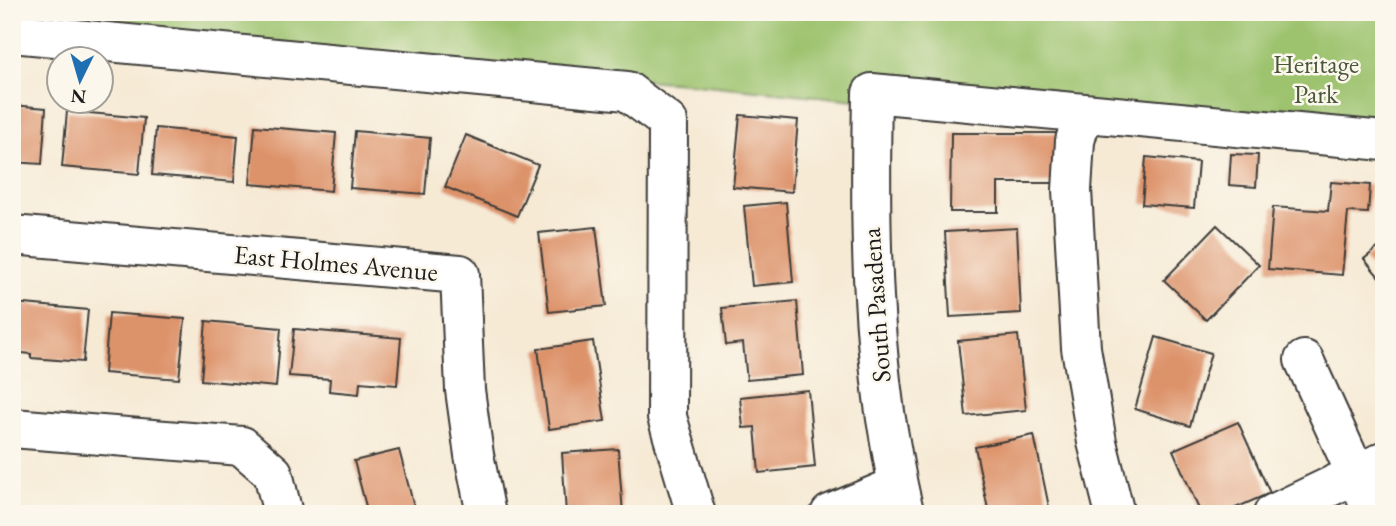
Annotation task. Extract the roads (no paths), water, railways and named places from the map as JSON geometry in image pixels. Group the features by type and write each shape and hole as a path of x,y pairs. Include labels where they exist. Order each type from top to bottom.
{"street":[{"path":"12,33 628,91 667,122 667,417 696,514"},
{"name":"South Pasadena","path":"901,500 877,361 870,227 872,93 1083,113"},
{"path":"1115,514 1097,442 1081,348 1072,190 1075,141 1083,113 1384,141"},
{"name":"East Holmes Avenue","path":"12,236 460,274 465,390 486,514"},
{"path":"1304,359 1370,468 1374,514"},
{"path":"12,428 242,446 273,473 283,514"},
{"path":"1273,514 1370,468"},
{"path":"830,514 901,500"}],"park label":[{"name":"Heritage Park","path":"1316,79"}]}
